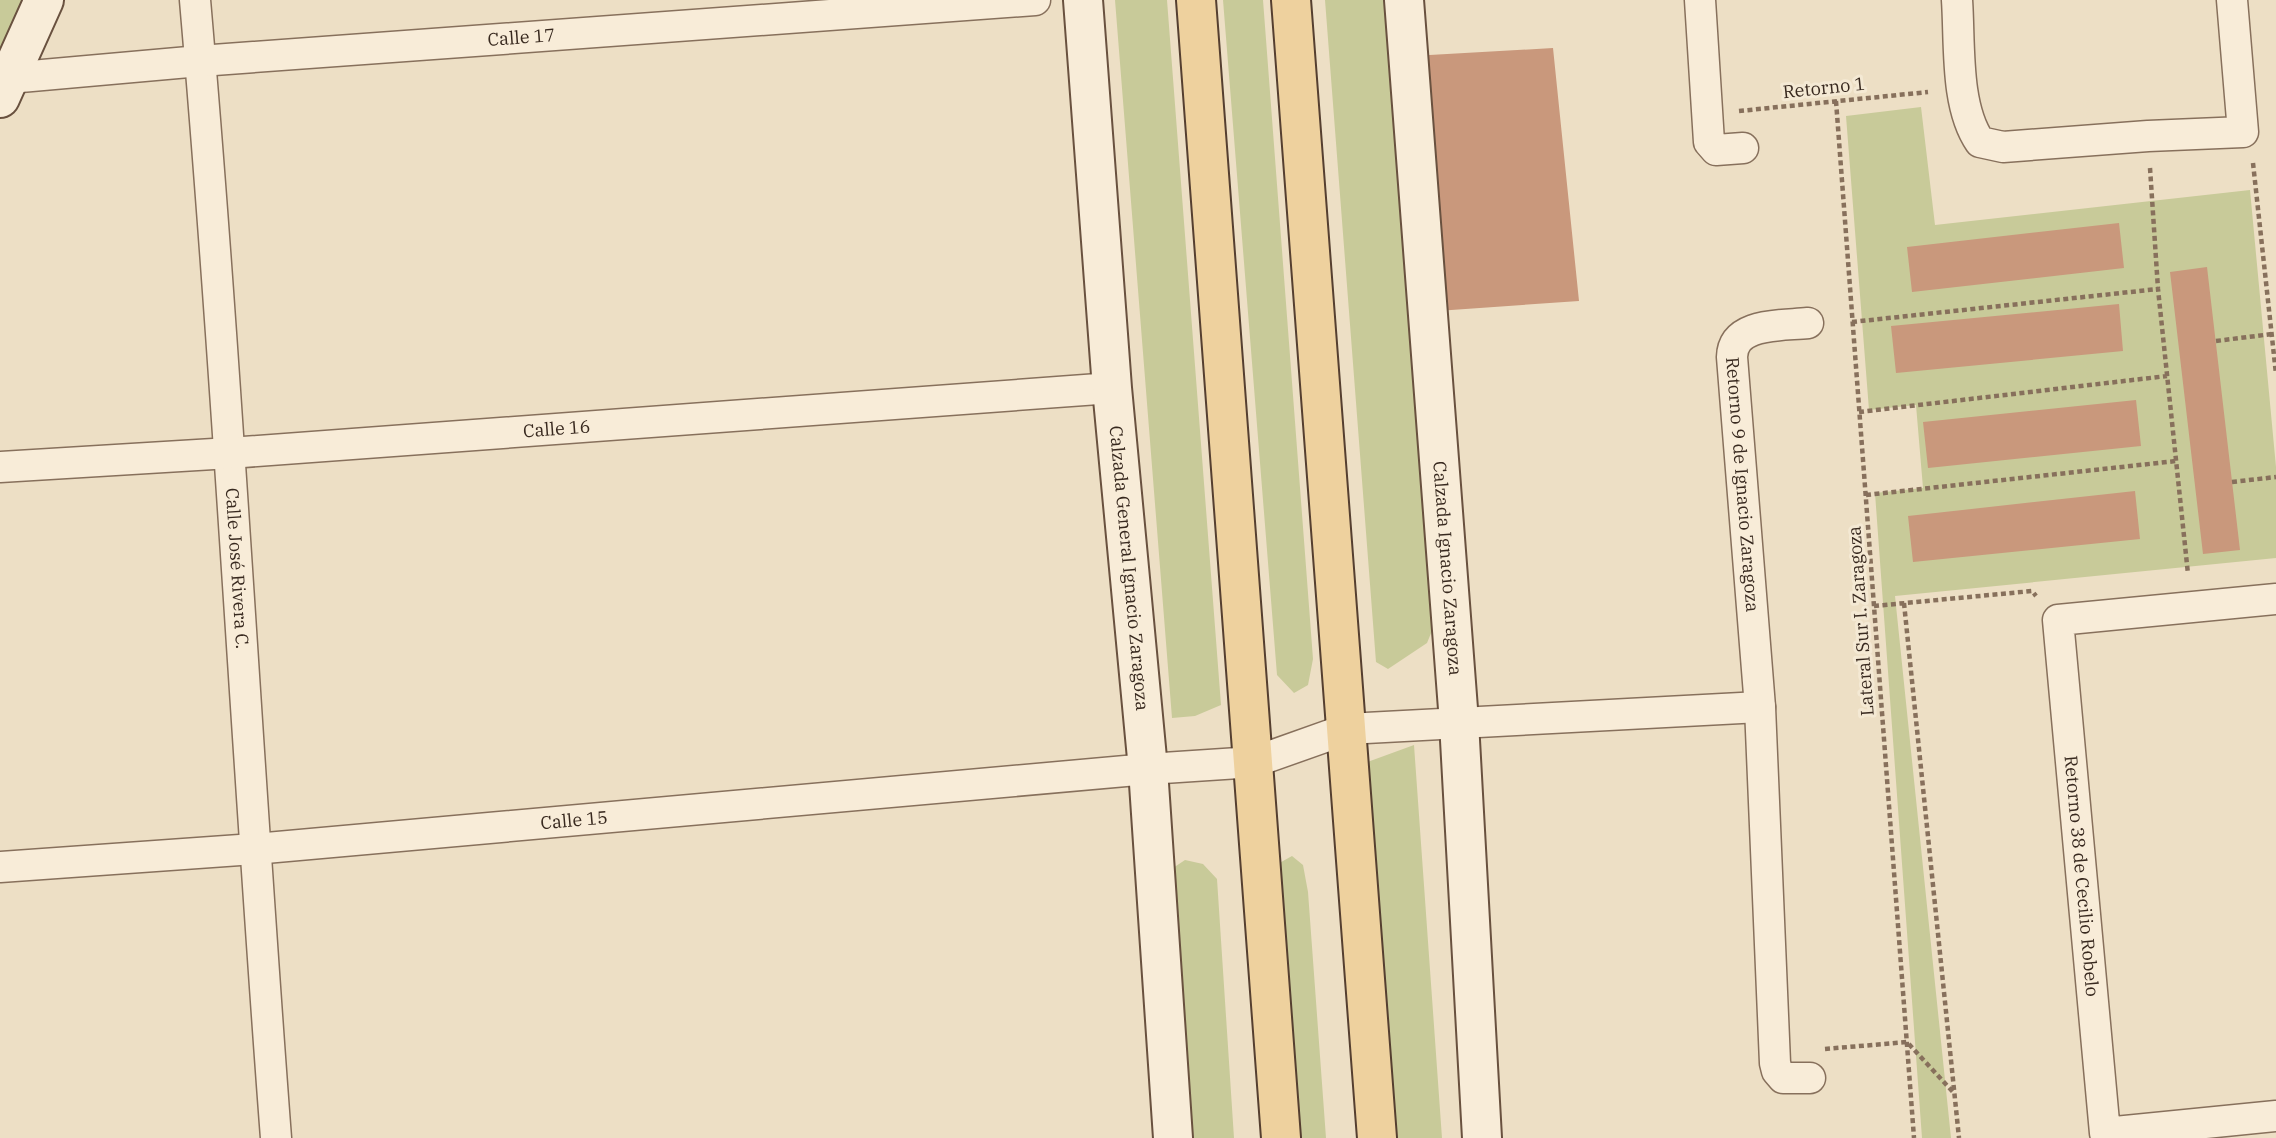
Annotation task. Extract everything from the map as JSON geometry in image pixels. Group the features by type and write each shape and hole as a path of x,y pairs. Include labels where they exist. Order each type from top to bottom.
{"main road":[{"path":"5,88 44,0"},
{"name":"Calzada General Ignacio Zaragoza","path":"1083,0 1112,388 1148,769 1173,1138"},
{"path":"1196,0 1281,1138"},
{"path":"1291,0 1377,1138"},
{"name":"Calzada Ignacio Zaragoza","path":"1404,0 1459,722 1482,1138"}],"street":[{"name":"Calle José Rivera C.","path":"195,0 230,453 275,1138"},
{"name":"Calle 17","path":"5,88 200,61 1035,0"},
{"path":"1700,0 1709,142 1716,150 1743,148"},
{"path":"1957,0 1962,88 1973,131 1980,142 2003,147 2243,132 2232,0"},
{"name":"Retorno 9 de Ignacio Zaragoza","path":"1808,323 1757,329 1736,339 1732,347 1760,708 1775,1063 1783,1078 1810,1078"},
{"name":"Calle 16","path":"0,467 230,453 1112,388"},
{"path":"2058,620 2276,599"},
{"name":"Retorno 38 de Cecilio Robelo","path":"2058,620 2105,1133 2276,1116"},
{"path":"1459,722 1760,708"},
{"name":"Calle 15","path":"0,867 254,849 1148,769 1254,762 1347,729 1459,722"}],"path":[{"name":"Retorno 1","path":"1743,148 1728,112 1962,88"},
{"name":"Lateral Sur I. Zaragoza","path":"1836,101 1914,1138"},
{"path":"2243,132 2249,131 2276,374"},
{"path":"2148,136 2158,289 2192,608"},
{"path":"1852,322 2158,289"},
{"path":"2216,341 2272,334"},
{"path":"1859,412 2167,376"},
{"path":"1866,495 2176,461"},
{"path":"2232,482 2276,477"},
{"path":"1874,606 2032,591 2058,620"},
{"path":"1904,603 1959,1138"},
{"path":"1810,1078 1798,1052 1907,1041 1955,1094"}],"green space":[{"path":"0,0 28,0 0,63"},
{"path":"1115,0 1167,0 1221,705 1195,716 1172,718"},
{"path":"1223,0 1263,0 1313,659 1308,685 1294,693 1277,675"},
{"path":"1325,0 1385,0 1436,621 1427,643 1388,669 1376,662"},
{"path":"1921,107 1935,225 2250,190 2276,467 2276,558 1895,596 1951,1138 1922,1138 1875,493 1923,488 1916,405 1869,410 1846,116"},
{"path":"1414,745 1442,1138 1378,1138 1362,764"},
{"path":"1292,856 1303,865 1308,892 1326,1138 1290,1138 1274,866"},
{"path":"1185,860 1203,864 1217,879 1234,1138 1184,1138 1170,870"}],"building":[{"path":"1553,48 1579,301 1437,311 1412,56"},
{"path":"2119,223 2124,268 1912,292 1907,247"},
{"path":"2207,267 2240,550 2203,554 2170,272"},
{"path":"2119,304 2123,351 1896,373 1891,326"},
{"path":"2136,400 2141,446 1928,468 1923,422"},
{"path":"2135,491 2140,539 1913,562 1908,516"}]}
